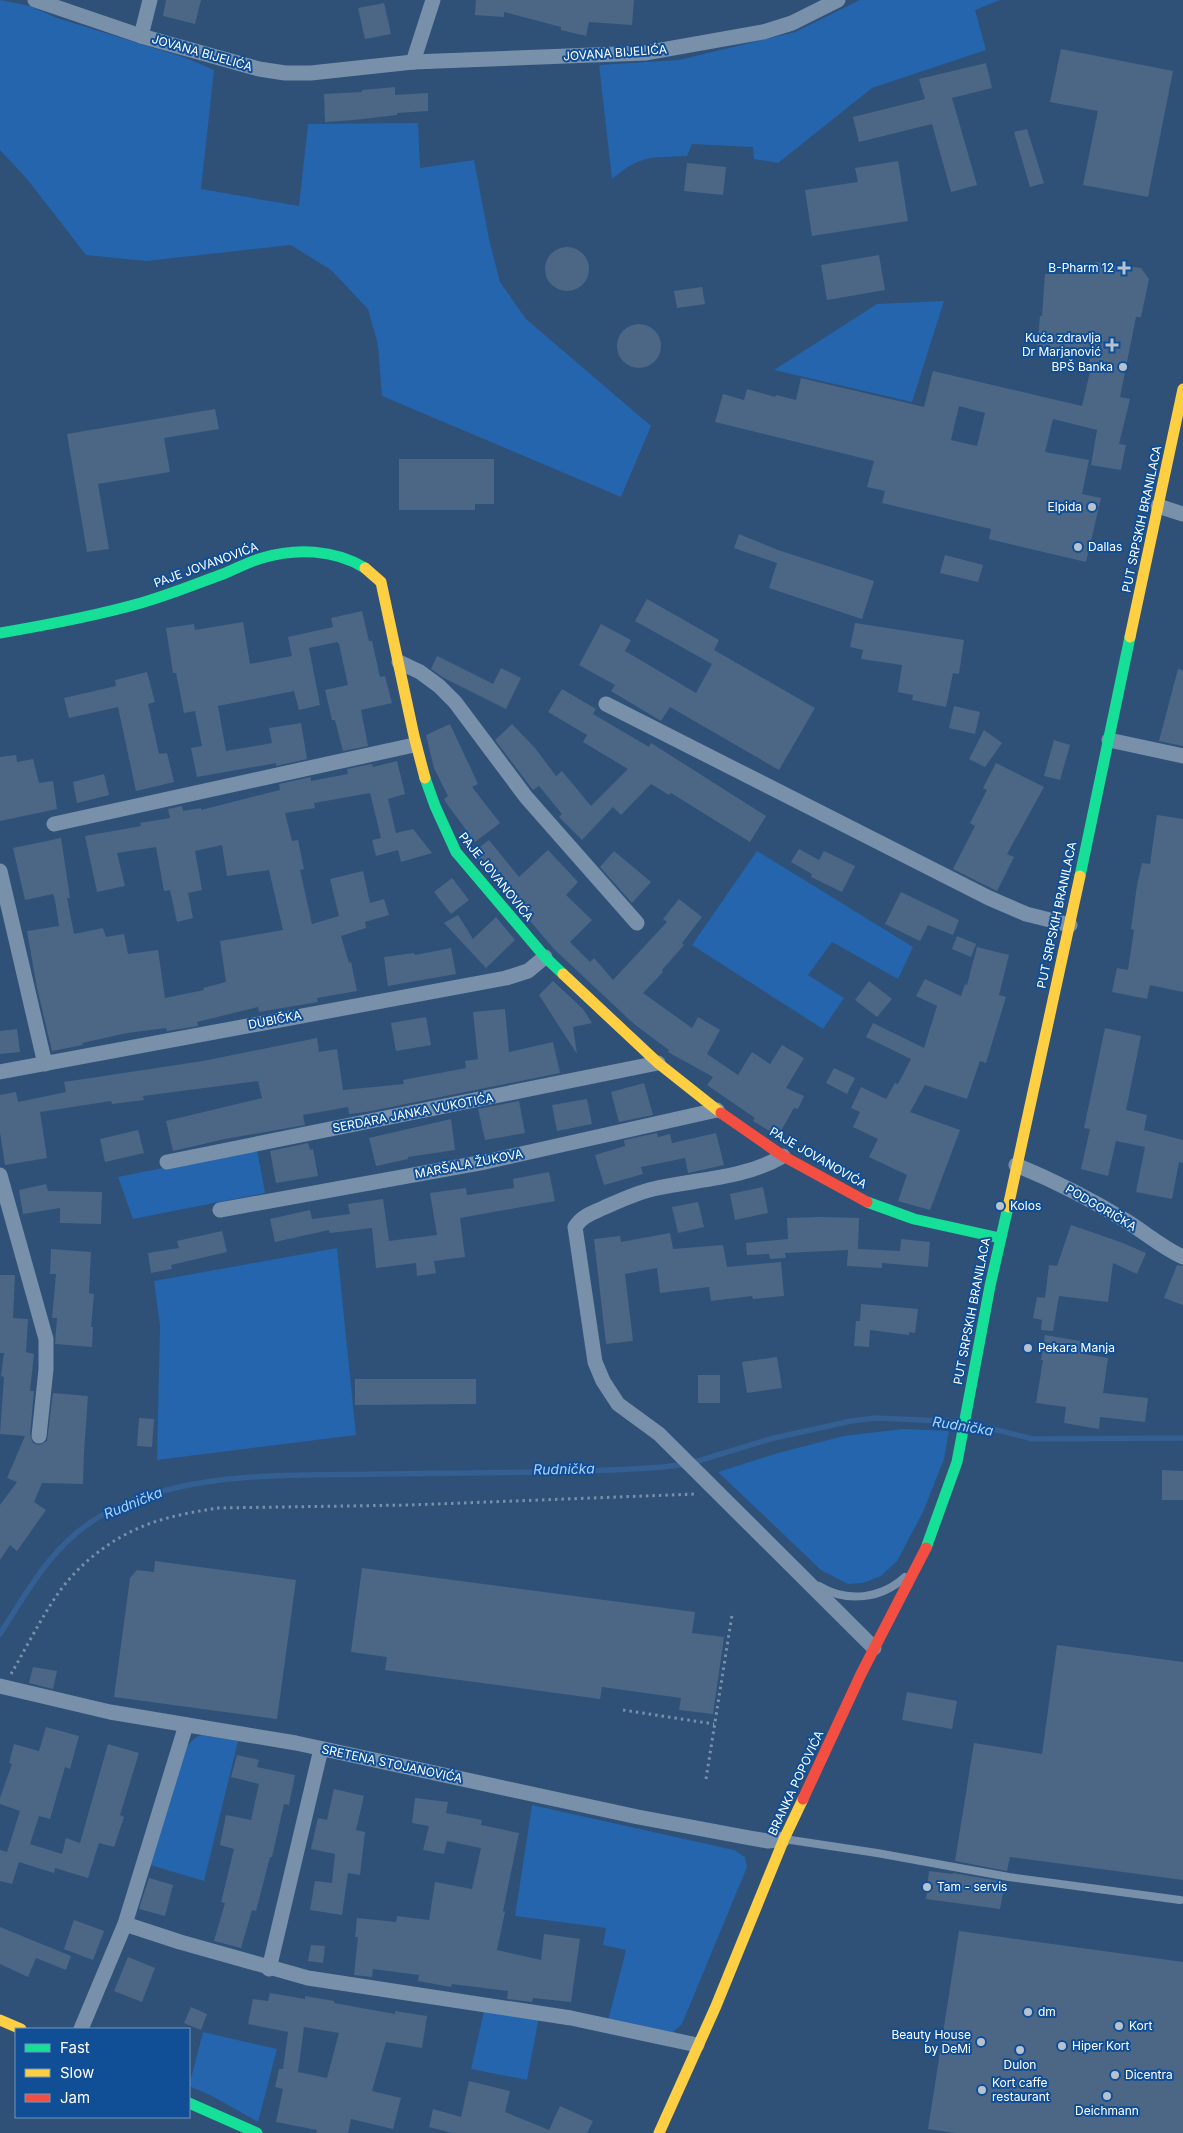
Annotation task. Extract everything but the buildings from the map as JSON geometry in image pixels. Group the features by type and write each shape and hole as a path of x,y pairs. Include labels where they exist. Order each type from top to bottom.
{"main road":[{"name":"PUT SRPSKIH BRANILACA","path":"959,1447 1000,1238 1070,925 1097,789 1183,388"},
{"name":"PAJE JOVANOVIĆA","path":"0,633 27,629 141,602 196,584 262,558 312,552 351,559 374,572 381,582 399,662 414,745 435,812 456,852 545,957 658,1063 717,1110 784,1156 874,1206 914,1219 1000,1238"},
{"name":"BRANKA POPOVIĆA","path":"659,2133 720,1997 784,1839 874,1648 924,1554 957,1462 959,1447"},
{"path":"0,2020 18,2028"},
{"path":"190,2103 248,2131"}],"street":[{"name":"JOVANA BIJELIĆA","path":"35,0 141,36 259,69 285,73 311,73 413,62 646,53 763,32 792,23 838,0"},
{"name":"JOVANA BIJELIĆA","path":"141,36 150,0"},
{"path":"413,62 433,0"},
{"path":"1158,506 1183,514"},
{"path":"399,662 420,672 439,686 455,702 526,797 637,923"},
{"path":"606,704 989,898 1026,914 1070,925"},
{"path":"1109,740 1183,756"},
{"path":"54,824 414,745"},
{"path":"0,871 46,1064"},
{"name":"DUBIČKA","path":"0,1072 506,978 528,971 545,957"},
{"name":"SERDARA JANKA VUKOTIĆA","path":"167,1162 658,1063"},
{"name":"MARŠALA ŽUKOVA","path":"220,1210 485,1162 717,1110"},
{"path":"784,1156 770,1164 755,1169 703,1181 653,1189 630,1196 580,1219 575,1227 595,1362 618,1404 659,1434 709,1491 803,1576 874,1648"},
{"name":"PODGORIČKA","path":"1016,1165 1072,1189 1170,1251 1183,1257"},
{"path":"0,1175 46,1339 46,1369 39,1436"},
{"name":"SRETENA STOJANOVIĆA","path":"1,1687 110,1712 321,1749 638,1817 759,1839 784,1839"},
{"path":"81,2028 125,1924 186,1725"},
{"path":"269,1968 321,1749"},
{"path":"125,1924 180,1942 308,1978 571,2018 697,2045"}],"lane":[{"path":"803,1576 830,1593 848,1598 871,1596 889,1588 903,1578 924,1554"},
{"path":"784,1839 1000,1875 1180,1900"}],"path":[{"path":"1,1687 58,1594 82,1566 113,1542 146,1525 217,1508 410,1505 709,1491"},
{"path":"706,1779 732,1615"},
{"path":"623,1710 714,1724"}],"shaded area":[{"path":"0,0 30,6 57,18 186,58 214,70 201,189 299,206 308,124 418,123 420,168 474,160 489,239 500,282 526,319 651,426 621,497 382,396 378,345 368,309 331,270 291,245 146,261 86,255 27,179 0,150"},
{"path":"860,0 1000,0 975,10 986,50 872,88 778,163 754,159 753,147 692,144 687,156 639,161 612,179 599,65 679,60 795,32"},
{"path":"944,301 912,402 774,370 877,304"},
{"path":"757,851 913,947 898,979 832,942 808,975 844,998 823,1029 692,945"},
{"path":"257,1149 265,1193 133,1219 118,1177"},
{"path":"337,1248 356,1435 157,1460 160,1326 154,1281"},
{"path":"903,1429 949,1431 944,1459 923,1512 897,1561 881,1576 863,1583 848,1584 821,1570 718,1472 778,1453 844,1436"},
{"path":"201,1735 238,1741 204,1881 150,1865 187,1746 196,1737"},
{"path":"532,1805 734,1850 745,1857 747,1867 682,2024 673,2032 608,2021 626,1950 603,1945 606,1928 515,1916"},
{"path":"485,2007 539,2017 527,2080 471,2069"},
{"path":"203,2032 277,2049 258,2122 212,2096 190,2086"}],"waterway":[{"name":"Rudnička","path":"0,1634 43,1569 68,1540 83,1528 99,1517 130,1502 163,1491 198,1483 270,1476 555,1472 663,1467 688,1464 770,1439 851,1421 876,1418 946,1421 993,1429 1033,1439 1183,1438"}],"traffic: fast":[{"path":"0,633 71,620 141,603 275,555 314,552 340,557 365,568"},
{"path":"1080,876 1130,637"},
{"path":"425,778 435,806 456,852 545,957 563,974"},
{"path":"867,1202 914,1219 1000,1238"},
{"path":"926,1548 957,1462 990,1286 1008,1207"},
{"path":"190,2103 257,2133"}],"traffic: slow":[{"path":"1130,637 1183,389"},
{"path":"365,568 381,582 414,736 425,778"},
{"path":"1008,1207 1080,876"},
{"path":"563,974 658,1063 721,1113"},
{"path":"659,2133 716,2006 784,1839 803,1799"},
{"path":"0,2020 19,2028"}],"traffic: jam":[{"path":"721,1113 783,1156 867,1202"},
{"path":"803,1799 861,1674 926,1548"}],"place":[{"name":"B-Pharm 12","path":"1124,268"},
{"name":"Kuća zdravlja Dr Marjanović","path":"1112,345"},
{"name":"BPŠ Banka","path":"1123,367"},
{"name":"Elpida","path":"1092,507"},
{"name":"Dallas","path":"1078,547"},
{"name":"Kolos","path":"1000,1206"},
{"name":"Pekara Manja","path":"1028,1348"},
{"name":"Tam - servis","path":"927,1887"},
{"name":"dm","path":"1028,2012"},
{"name":"Kort","path":"1119,2026"},
{"name":"Beauty House by DeMi","path":"981,2042"},
{"name":"Hiper Kort","path":"1062,2046"},
{"name":"Dulon","path":"1020,2050"},
{"name":"Dicentra","path":"1115,2075"},
{"name":"Kort caffe restaurant","path":"982,2090"},
{"name":"Deichmann","path":"1107,2096"}]}
